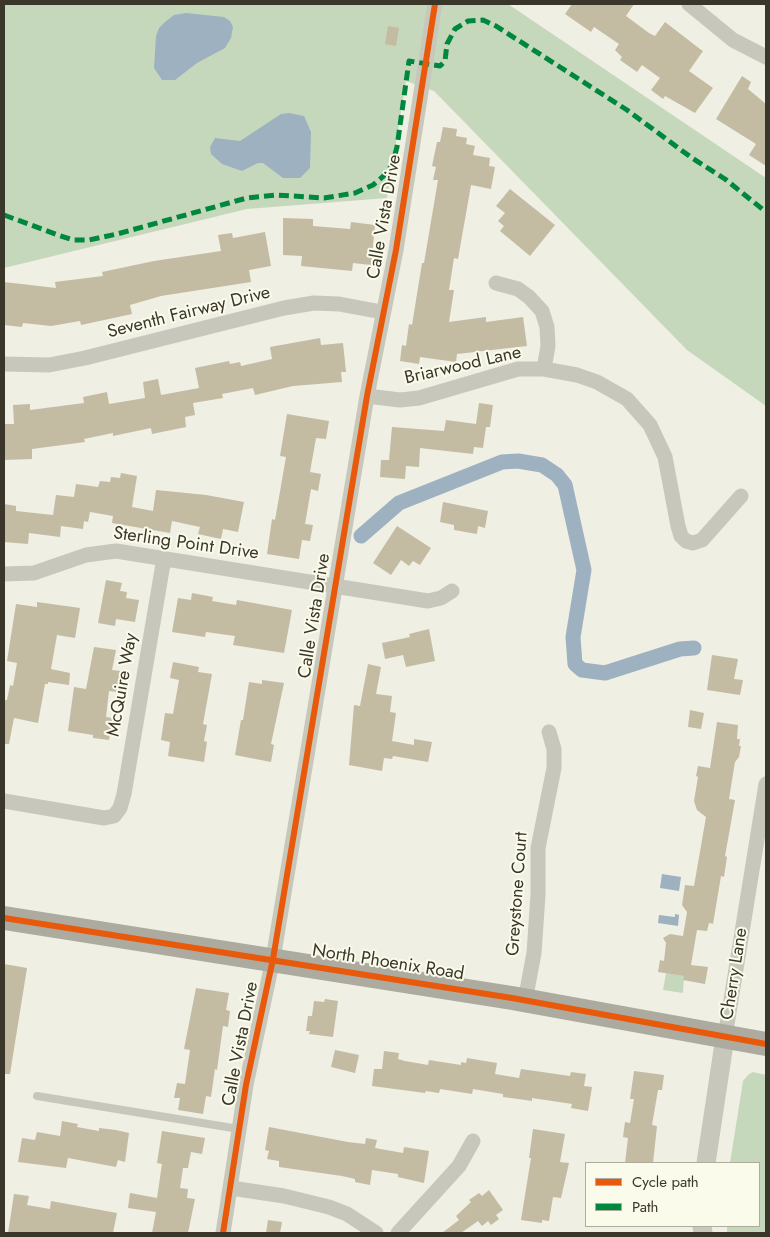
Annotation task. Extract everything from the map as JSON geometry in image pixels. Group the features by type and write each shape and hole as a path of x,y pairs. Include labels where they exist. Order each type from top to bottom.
{"main road":[{"name":"North Phoenix Road","path":"4,918 273,959 526,1001 766,1044"}],"street":[{"name":"Calle Vista Drive","path":"223,1233 246,1085 273,959 367,396 382,312 396,250 436,4"},
{"path":"689,4 733,40 766,57"},
{"path":"496,283 518,289 529,296 542,311 547,327 548,346 544,369"},
{"name":"Seventh Fairway Drive","path":"4,364 48,365 85,358 284,308 314,303 339,304 382,312"},
{"name":"Briarwood Lane","path":"367,396 400,400 419,398 518,369 544,369 577,375 597,382 627,399 650,425 664,457 678,526 681,536 686,541 693,543 702,540 740,496"},
{"name":"Sterling Point Drive","path":"4,574 34,573 102,551 116,550 428,601 441,598 452,591"},
{"name":"McQuire Way","path":"4,801 87,816 104,818 114,816 124,794 164,558"},
{"name":"Greystone Court","path":"526,1001 534,952 538,895 538,848 554,768 554,749 549,732"},
{"name":"Cherry Lane","path":"706,1162 766,784"},
{"path":"398,1233 458,1166 473,1141"},
{"path":"231,1188 284,1196 329,1207 347,1214 376,1233"}],"lane":[{"path":"37,1096 240,1129"}],"green space":[{"path":"4,4 508,4 766,178 766,406 687,350 434,91 406,81 387,198 247,209 4,268"},
{"path":"666,973 684,976 683,993 663,990"},
{"path":"753,1072 766,1075 766,1233 727,1233 727,1227 760,1227 760,1162 730,1162 743,1081"}],"water":[{"path":"186,13 224,17 230,21 233,27 231,38 225,48 197,63 175,80 162,80 154,68 156,36 159,28 174,15"},
{"path":"289,113 304,116 311,132 310,168 300,178 283,178 263,163 258,163 242,171 222,164 211,154 210,147 215,138 240,141 281,114"},
{"path":"662,874 681,877 679,891 660,888"},
{"path":"675,914 679,915 678,926 658,923 659,915 675,917"}],"building":[{"path":"572,4 634,4 626,16 649,33 655,36 665,22 703,51 689,71 713,88 695,113 665,96 663,99 651,90 660,78 642,65 637,72 620,60 622,57 615,50 619,44 594,27 591,32 565,14"},
{"path":"388,26 399,28 396,46 385,44"},
{"path":"742,76 751,82 748,89 766,104 766,166 749,155 756,144 716,119"},
{"path":"443,127 457,129 456,136 467,138 466,144 475,146 473,155 490,158 489,166 495,167 491,189 471,185 458,259 454,258 449,290 454,290 449,322 486,317 486,322 523,317 527,346 457,354 456,362 420,357 419,364 400,361 402,345 406,346 409,324 412,325 422,263 424,263 438,180 433,180 436,167 432,166 437,142 440,142"},
{"path":"510,189 555,225 530,256 500,231 504,226 498,221 505,213 496,206"},
{"path":"283,218 313,219 313,226 350,229 351,222 375,225 371,265 353,263 352,271 301,266 302,256 283,255"},
{"path":"265,232 271,266 249,270 251,282 161,296 130,305 132,314 81,325 80,321 51,326 23,323 22,327 4,325 4,282 56,288 55,282 103,276 102,272 154,261 221,251 218,235 232,233 233,238"},
{"path":"320,338 321,345 343,343 346,372 341,372 342,382 293,386 255,395 253,388 222,394 223,398 193,403 195,415 185,417 186,427 152,434 151,428 113,436 113,433 84,439 85,442 32,449 32,459 4,460 4,424 14,424 13,405 30,404 30,410 84,403 83,397 107,392 109,404 145,398 143,382 158,379 161,395 199,388 195,368 229,361 230,364 240,362 241,366 272,359 270,347"},
{"path":"479,403 493,405 490,427 486,427 483,448 474,447 473,454 420,448 419,467 406,466 405,479 380,477 381,460 389,460 392,427 444,431 446,420 476,424"},
{"path":"287,414 329,421 326,439 316,438 310,472 321,474 318,491 311,489 305,524 313,525 310,541 302,540 299,559 267,554 272,519 275,520 286,457 280,456"},
{"path":"121,473 137,476 132,507 153,511 156,490 206,495 244,502 238,532 223,529 221,539 198,534 200,527 172,521 170,533 112,523 113,516 90,512 88,522 84,521 83,529 61,526 60,537 29,533 28,544 4,542 4,504 16,506 16,511 53,515 56,495 74,497 76,484 98,487 100,481 110,482 111,477 120,478"},
{"path":"443,502 488,511 485,528 478,526 477,534 454,530 454,525 440,522"},
{"path":"397,526 431,548 420,565 413,561 409,566 401,560 391,575 373,563"},
{"path":"106,580 122,583 120,591 127,592 126,598 139,600 135,622 116,619 115,626 98,623"},
{"path":"192,593 213,597 212,601 236,605 237,600 292,610 284,653 233,645 235,636 206,632 205,637 172,632 178,598 191,600"},
{"path":"37,602 80,608 75,638 57,635 51,669 70,673 69,685 48,682 48,684 45,684 38,723 14,718 9,744 4,744 4,700 7,700 10,685 13,686 17,663 7,661 16,604 37,607"},
{"path":"429,629 435,661 406,667 403,655 385,659 382,643 410,637 409,634"},
{"path":"94,647 116,650 112,670 121,671 118,692 109,691 106,717 113,718 109,740 68,731 74,687 86,689"},
{"path":"712,655 738,659 734,679 743,680 740,695 707,690"},
{"path":"173,662 199,667 198,672 212,674 203,724 207,725 204,741 207,742 204,762 168,756 170,742 161,740 165,713 173,714 179,680 170,678"},
{"path":"368,664 381,667 376,694 392,696 390,712 396,713 392,741 414,745 414,739 432,742 428,762 393,756 392,759 384,758 382,771 349,765 354,705 360,706"},
{"path":"262,680 284,683 271,744 274,745 271,762 235,755 249,682 262,684"},
{"path":"690,710 704,713 701,729 688,727"},
{"path":"717,722 738,725 737,739 740,739 739,746 741,746 739,757 735,762 729,799 735,800 725,856 727,857 724,877 721,876 713,924 709,923 707,931 697,930 691,965 708,967 705,984 683,980 684,976 658,972 660,960 664,961 666,943 663,938 670,934 683,936 687,912 682,905 685,885 694,886 706,817 697,810 694,801 698,777 696,776 698,766 710,768"},
{"path":"4,964 27,968 10,1074 4,1074"},
{"path":"196,988 229,993 226,1010 230,1011 228,1027 223,1026 211,1097 206,1096 203,1114 178,1110 180,1098 174,1098 177,1083 185,1084 190,1050 184,1049"},
{"path":"325,999 338,1001 333,1037 309,1034 310,1031 306,1031 308,1016 312,1016 314,1001 324,1002"},
{"path":"335,1050 359,1055 355,1073 331,1067"},
{"path":"384,1051 399,1053 398,1059 428,1065 429,1060 461,1065 461,1062 466,1063 467,1058 497,1063 495,1074 519,1078 521,1069 570,1076 571,1072 586,1074 584,1086 592,1087 588,1111 571,1108 572,1104 532,1098 532,1101 503,1097 503,1094 473,1089 472,1094 440,1089 439,1093 426,1091 425,1093 372,1086 374,1069 382,1069"},
{"path":"634,1071 664,1075 662,1090 658,1090 652,1125 657,1126 653,1162 625,1162 628,1138 623,1137 625,1122 630,1123 634,1099 630,1099"},
{"path":"62,1121 78,1124 77,1127 99,1131 99,1128 129,1133 125,1162 118,1160 116,1167 68,1158 66,1168 18,1162 22,1138 35,1140 37,1132 60,1136"},
{"path":"269,1127 348,1142 365,1144 366,1138 377,1140 375,1148 403,1153 404,1147 429,1151 424,1183 398,1177 398,1174 372,1170 370,1185 355,1182 355,1179 342,1176 279,1167 279,1161 267,1159 269,1151 265,1150"},
{"path":"533,1129 565,1134 560,1162 569,1163 561,1198 553,1197 549,1221 542,1220 542,1223 521,1220 531,1158 529,1158"},
{"path":"162,1131 205,1138 202,1154 191,1152 188,1168 183,1168 180,1188 188,1189 187,1198 195,1199 188,1233 152,1233 156,1212 128,1208 130,1193 157,1198 162,1164 157,1163"},
{"path":"489,1190 503,1210 496,1215 499,1219 491,1225 488,1221 482,1226 478,1221 461,1233 442,1233 459,1220 456,1216 471,1202 469,1200 479,1193 482,1196"},
{"path":"14,1194 29,1196 27,1205 50,1209 51,1201 117,1213 113,1233 8,1233"},
{"path":"268,1220 282,1222 280,1233 266,1233"}],"waterway":[{"path":"361,536 399,503 502,462 518,461 542,465 557,475 565,485 584,570 573,637 575,664 582,670 605,673 680,649 694,648"}],"marked path":[{"path":"4,215 73,240 89,240 247,198 276,195 324,198 355,193 373,185 387,173 393,162 397,147 409,61 440,66 445,61 447,44 455,29 468,21 483,20 496,26 627,110 692,158 725,179 766,212"}],"cycle path":[{"path":"223,1233 246,1085 273,959 367,396 396,250 435,4"},
{"path":"4,918 512,998 766,1044"}]}
